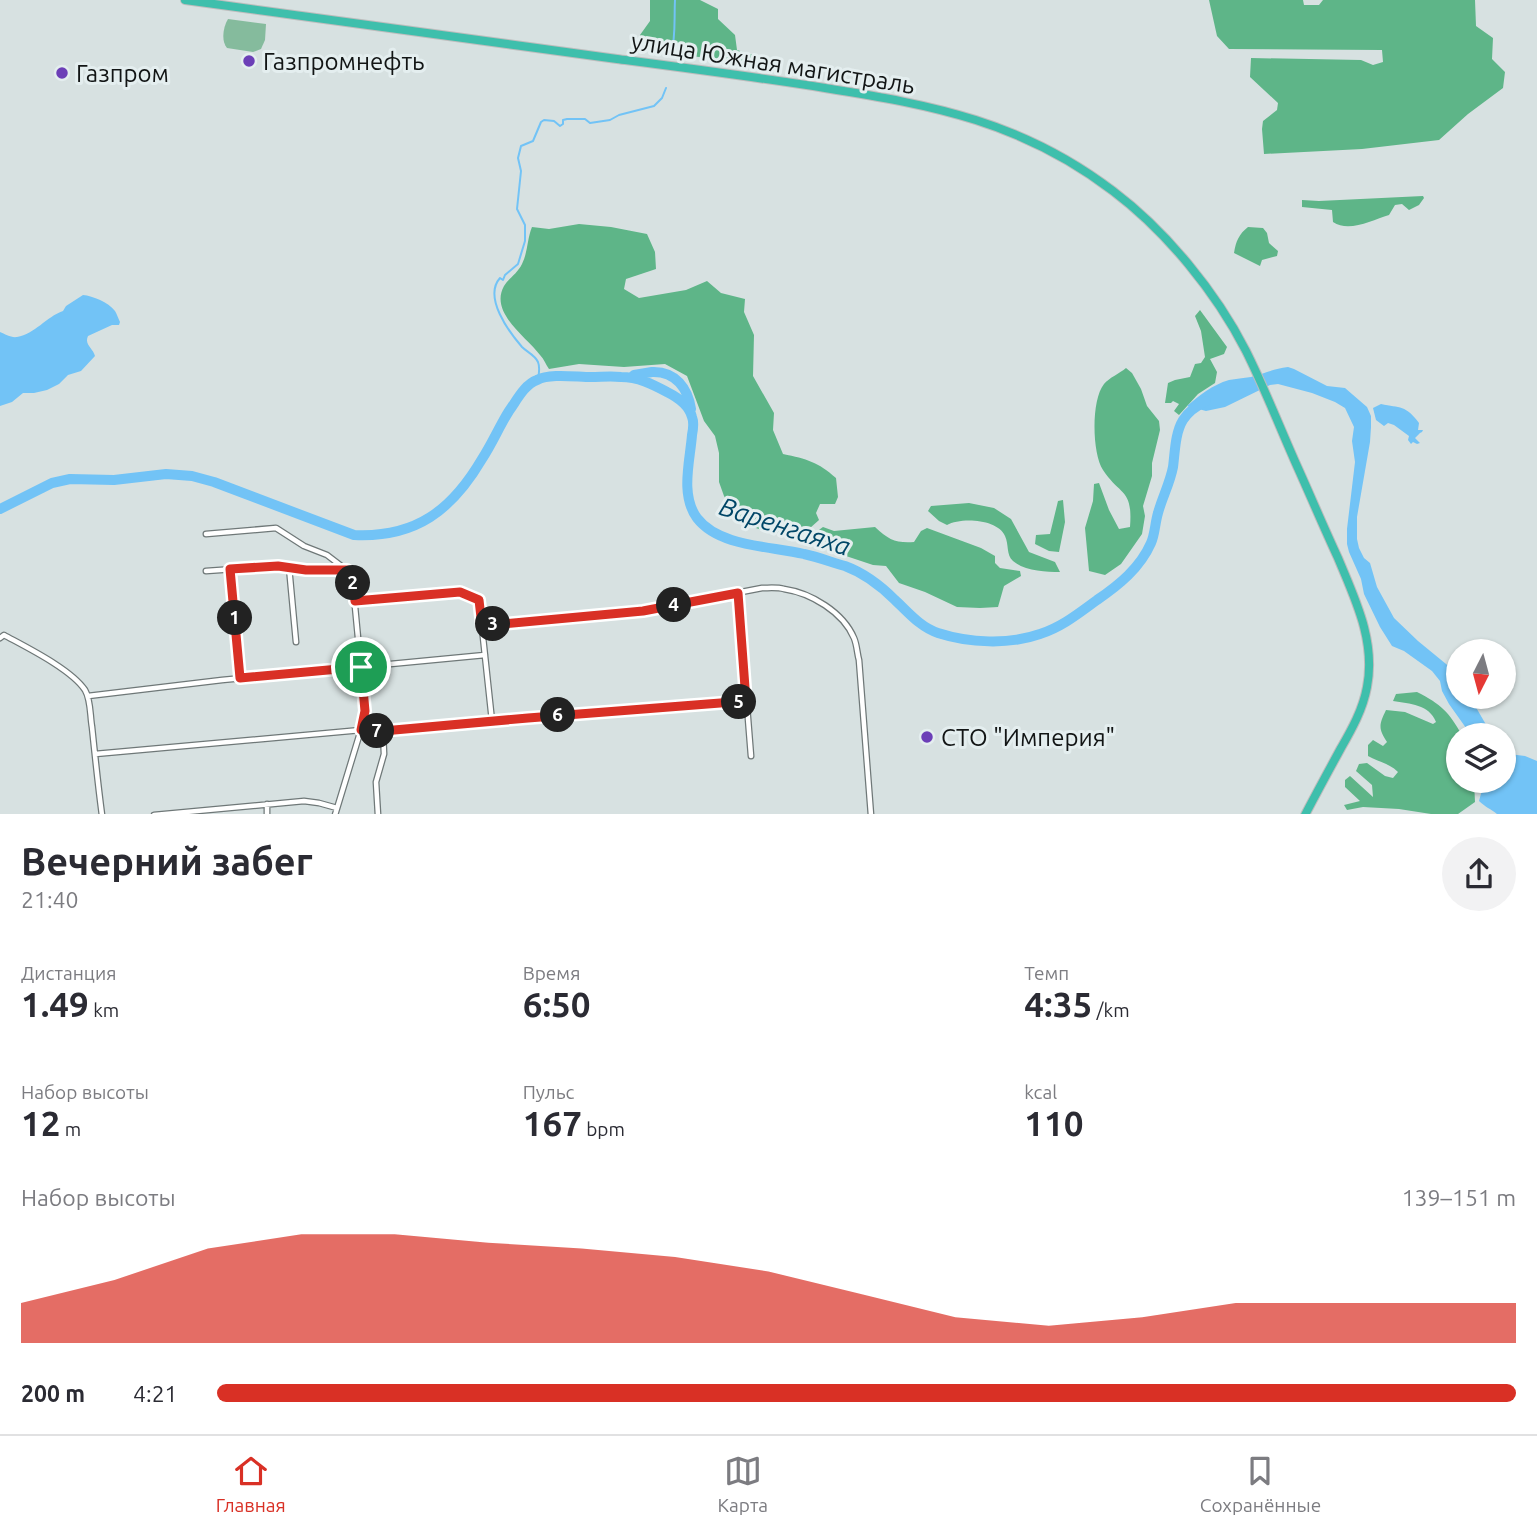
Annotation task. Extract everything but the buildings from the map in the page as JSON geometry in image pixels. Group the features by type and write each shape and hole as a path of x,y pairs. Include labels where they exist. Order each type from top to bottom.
{"highway":[{"name":"улица Южная магистраль","path":"185,0 803,84 926,106 978,120 1025,138 1090,174 1138,211 1175,249 1230,323 1253,366 1348,583 1364,626 1369,649 1367,687 1361,709 1305,814"}],"street":[{"path":"154,814 214,812 267,804 312,802 336,811 365,711 352,575 327,555 304,546 276,528 206,534"},
{"path":"206,571 278,566 348,571"},
{"path":"289,567 296,642"},
{"path":"230,569 240,678"},
{"path":"482,626 643,611 762,588 790,590 824,605 841,619 855,641 859,660 872,814"},
{"path":"355,601 460,592 479,600 492,721"},
{"path":"738,593 751,756"},
{"path":"2,637 25,646 73,677 88,696 102,814"},
{"path":"88,696 240,678 485,655"},
{"path":"95,754 361,730 383,731 746,701"},
{"path":"378,814 376,782 384,754 383,731"},
{"path":"267,804 267,814"}],"green space":[{"path":"650,0 700,0 718,9 718,19 735,35 737,50 754,55 753,63 681,55 680,43 662,42 657,51 639,48 640,35 650,21"},
{"path":"1209,0 1303,0 1304,5 1319,5 1323,0 1475,0 1476,26 1493,38 1492,59 1505,72 1503,88 1439,140 1362,149 1264,154 1263,121 1277,110 1278,103 1250,77 1251,58 1361,60 1373,65 1383,62 1382,50 1229,49 1217,36"},
{"path":"228,19 266,24 265,40 261,49 253,52 227,48 223,34"},
{"path":"1423,196 1419,205 1409,210 1402,204 1395,205 1389,215 1353,226 1333,222 1332,210 1302,207 1302,200"},
{"path":"579,224 647,234 655,252 656,269 626,279 624,289 639,298 686,290 707,281 721,293 745,299 744,312 754,335 753,376 774,413 773,430 783,454 812,462 836,478 838,497 835,504 820,504 816,513 819,520 800,537 765,531 736,517 719,482 719,453 715,436 704,421 687,376 665,364 624,367 579,364 549,369 505,315 501,306 504,286 522,264 532,227 549,229"},
{"path":"1248,227 1263,228 1269,243 1278,251 1277,256 1262,260 1260,266 1234,253 1238,238"},
{"path":"1200,310 1227,347 1224,354 1210,359 1217,372 1215,383 1198,394 1179,415 1174,411 1179,404 1173,401 1165,403 1168,383 1190,377 1195,364 1201,363 1205,357 1201,331 1195,316"},
{"path":"1126,368 1132,373 1147,406 1159,421 1160,430 1152,463 1152,476 1143,506 1145,516 1142,534 1121,564 1105,575 1089,571 1085,528 1093,501 1094,484 1099,483 1119,529 1130,527 1130,514 1127,499 1099,462 1095,440 1095,414 1104,384"},
{"path":"1063,500 1065,522 1059,552 1049,551 1035,544 1036,535 1050,534 1058,501"},
{"path":"969,503 994,508 1011,519 1029,552 1055,562 1060,572 1029,569 1013,561 1009,556 1005,536 995,526 970,520 947,525 928,511 931,506"},
{"path":"823,527 834,531 875,527 893,540 907,542 914,542 921,531 927,528 981,548 995,556 995,563 1000,568 1020,571 1021,576 1004,586 998,607 957,607 899,583 886,566 873,565 816,546 816,532"},
{"path":"1417,692 1444,709 1455,723 1446,723 1446,793 1475,793 1475,802 1458,814 1363,807 1347,810 1344,805 1360,801 1345,787 1345,780 1350,776 1373,797 1372,785 1356,771 1359,764 1367,763 1385,776 1393,778 1398,772 1368,756 1368,745 1373,740 1383,746 1387,742 1380,726 1386,710 1405,712 1433,724 1436,722 1424,708 1393,701 1396,694"}],"water":[{"path":"83,295 100,300 112,308 116,312 119,325 112,325 88,336 88,344 95,356 81,371 68,375 47,390 23,393 12,402 0,406 0,332 13,337 23,335 63,311"},
{"path":"1288,367 1327,386 1345,388 1367,407 1371,416 1371,427 1357,517 1359,548 1370,563 1377,587 1394,618 1446,664 1446,698 1440,681 1432,671 1404,651 1392,646 1364,594 1361,579 1349,552 1347,529 1355,462 1352,441 1354,427 1345,408 1312,393 1278,384 1270,385 1225,407 1206,411 1187,406 1223,382"},
{"path":"1381,404 1402,408 1410,413 1419,423 1418,430 1423,430 1415,438 1420,443 1411,444 1409,436 1394,425 1388,423 1384,426 1376,420 1373,408"},
{"path":"1453,709 1477,709 1485,723 1462,723"},
{"path":"1516,755 1537,761 1537,814 1497,814 1479,801 1481,793 1516,793"}],"waterway":[{"path":"671,55 675,0"},
{"path":"538,379 538,362 522,347 505,324 494,295 500,278 503,280 518,264 525,241 525,225 517,209 521,171 518,158 521,146 533,141 544,120 554,121 560,126 563,120 567,119 585,119 590,123 610,120 654,106 662,98 666,88"},
{"path":"634,375 660,372 674,378 684,388 691,409"},
{"name":"Варенгаяха","path":"0,509 52,483 70,479 114,480 166,474 192,476 214,482 354,535 396,532 430,517 458,493 486,453 505,417 532,382 556,376 627,377 671,394 688,409 693,426 687,488 692,509 707,528 718,535 746,544 809,555 852,569 878,585 920,623 938,633 976,641 1015,640 1028,638 1063,624 1113,588 1135,568 1152,540 1172,473 1180,425 1190,412 1206,401"}],"place":[{"name":"Газпромнефть","path":"249,61"},
{"name":"Газпром","path":"62,73"},
{"name":"СТО \"Империя\"","path":"927,737"}],"route":[{"path":"278,566 306,570 347,570 352,575 355,601 460,592 479,600 482,626 643,611 738,593 746,701 383,731 361,730 365,711 361,667 240,678 230,569 278,566"}]}
